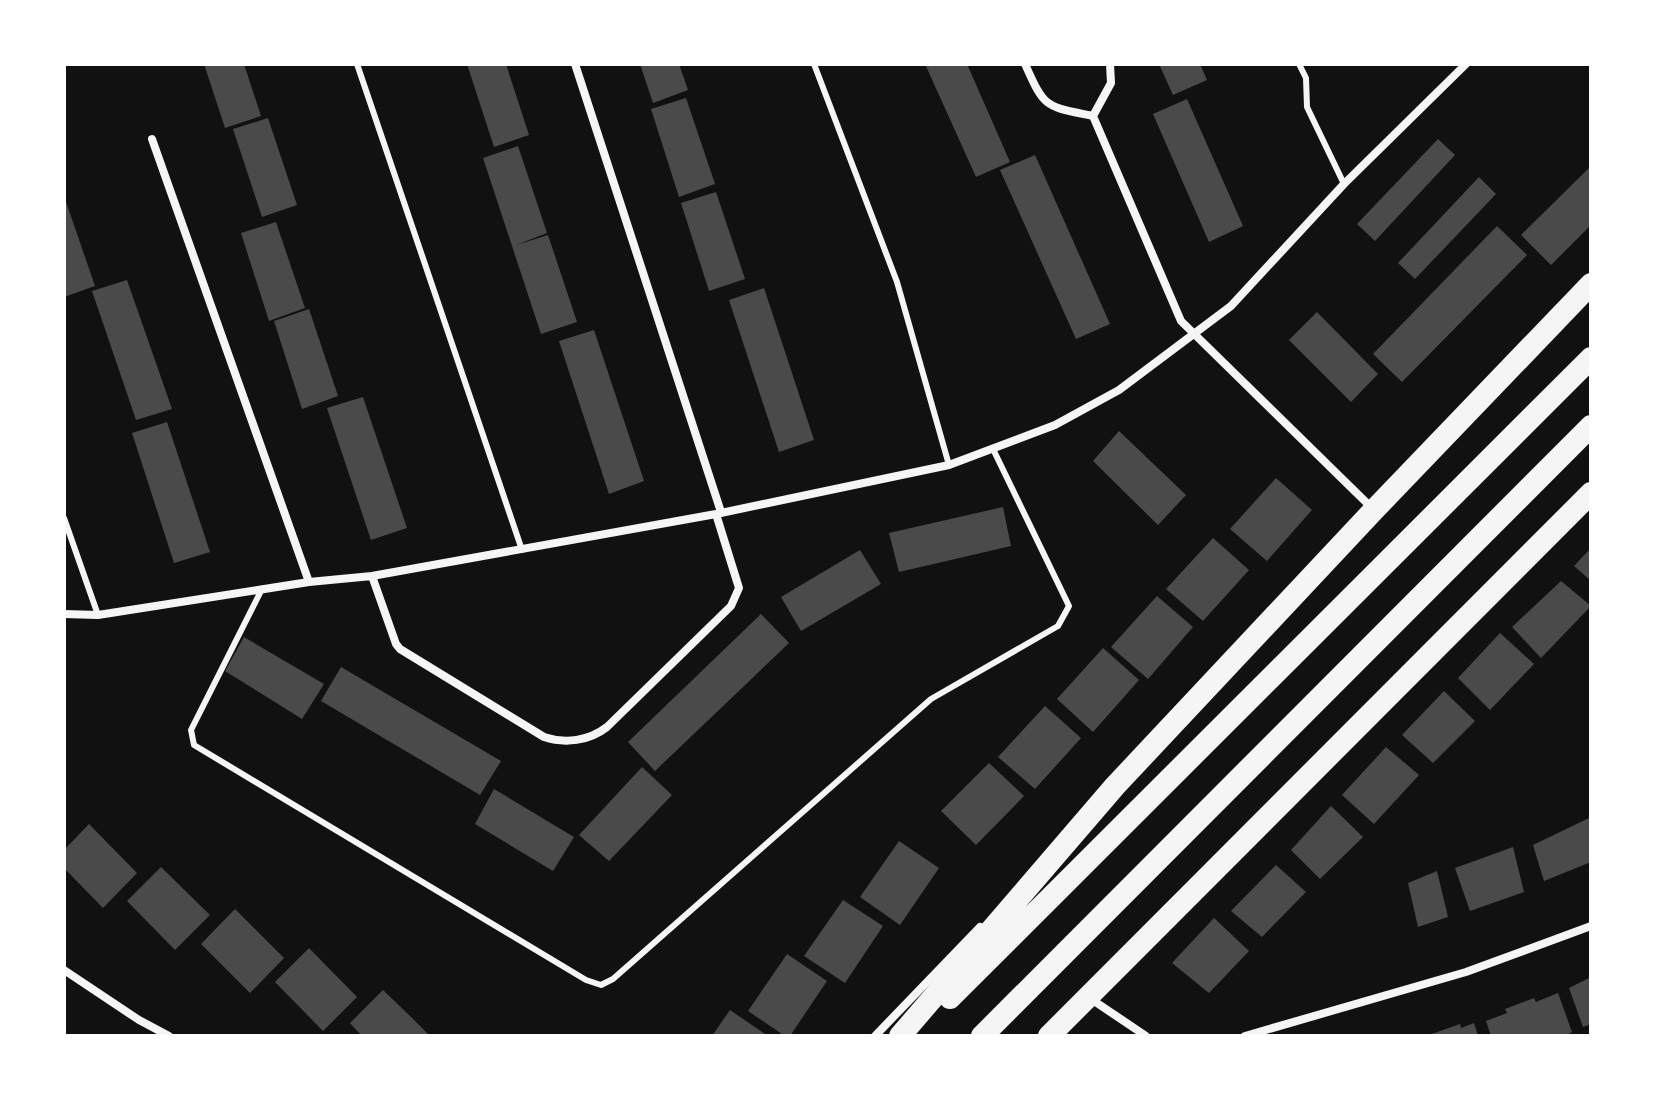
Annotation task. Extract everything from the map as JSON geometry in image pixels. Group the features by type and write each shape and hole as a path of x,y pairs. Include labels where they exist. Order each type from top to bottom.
{"highway":[{"path":"900,1036 1115,786 1591,284"},
{"path":"913,1036 1591,358"},
{"path":"982,1036 1591,426"},
{"path":"1049,1036 1591,493"}],"street":[{"path":"372,576 400,649 544,737 564,741 594,736 607,727 731,606 736,597 739,588 718,513 575,64"},
{"path":"1025,64 1039,96 1050,107 1093,116"},
{"path":"1093,116 1111,83 1110,64"},
{"path":"64,614 98,615 309,582 372,576 718,513 949,465 1055,425 1119,390 1231,306 1344,184 1466,64"},
{"path":"1093,116 1181,321 1374,510"},
{"path":"152,139 309,582"},
{"path":"875,1036 1115,786"},
{"path":"1245,1036 1466,972 1591,926"},
{"path":"64,970 139,1020 169,1036"},
{"path":"1088,997 1146,1036"}],"lane":[{"path":"357,64 522,550"},
{"path":"814,64 897,282 949,465"},
{"path":"1299,64 1306,78 1307,107 1344,184"},
{"path":"262,589 191,730 194,745 586,980 601,985 613,979 931,699 1058,626 1069,606 993,449"},
{"path":"64,518 98,615"}],"building":[{"path":"204,64 244,64 261,116 225,128"},
{"path":"467,64 506,64 529,135 494,147"},
{"path":"640,64 679,64 688,90 653,103"},
{"path":"925,64 967,64 1010,162 976,177"},
{"path":"1159,64 1200,64 1207,80 1173,95"},
{"path":"686,98 715,184 679,197 651,109"},
{"path":"1187,99 1243,226 1209,242 1153,114"},
{"path":"268,118 297,205 262,217 233,129"},
{"path":"1438,139 1455,155 1375,241 1357,224"},
{"path":"518,146 547,233 516,245 548,235 577,322 541,334 483,158"},
{"path":"1035,155 1110,324 1076,339 1000,170"},
{"path":"1591,166 1591,225 1551,265 1521,235"},
{"path":"1479,177 1496,194 1415,279 1398,263"},
{"path":"716,192 745,279 709,291 681,203"},
{"path":"64,196 95,286 64,297"},
{"path":"276,222 305,308 269,321 241,233"},
{"path":"1497,226 1527,255 1402,382 1373,354"},
{"path":"127,280 172,409 136,420 92,291"},
{"path":"764,288 814,440 779,452 729,300"},
{"path":"309,309 338,396 302,409 274,321"},
{"path":"1317,312 1378,374 1351,402 1289,340"},
{"path":"594,330 644,481 609,494 559,341"},
{"path":"363,397 407,528 371,540 327,408"},
{"path":"167,422 210,552 174,563 132,433"},
{"path":"1119,431 1186,495 1158,525 1093,461"},
{"path":"1276,478 1312,510 1267,561 1230,529"},
{"path":"1003,507 1011,546 899,572 889,533"},
{"path":"1213,538 1249,570 1203,621 1166,589"},
{"path":"1591,548 1591,581 1574,566"},
{"path":"860,550 881,584 801,631 781,597"},
{"path":"1561,581 1591,606 1541,658 1512,627"},
{"path":"1157,596 1193,627 1148,679 1111,647"},
{"path":"761,614 789,643 655,771 628,742"},
{"path":"1500,633 1534,664 1490,710 1458,678"},
{"path":"244,637 324,684 302,719 225,671"},
{"path":"1103,648 1139,680 1093,732 1057,699"},
{"path":"341,667 501,761 480,795 321,701"},
{"path":"1444,691 1475,721 1433,763 1402,735"},
{"path":"1045,706 1081,738 1035,789 998,757"},
{"path":"1386,747 1419,775 1374,824 1342,795"},
{"path":"989,763 1024,796 976,845 941,811"},
{"path":"642,767 672,795 609,861 579,835"},
{"path":"494,789 574,837 553,871 475,824"},
{"path":"1331,806 1363,837 1320,879 1291,850"},
{"path":"1589,818 1591,862 1544,881 1533,845"},
{"path":"89,824 137,873 103,908 64,868 64,850"},
{"path":"899,841 939,868 900,925 860,897"},
{"path":"1513,847 1524,892 1470,911 1455,868"},
{"path":"1276,865 1306,892 1262,937 1231,911"},
{"path":"161,867 210,915 175,950 127,901"},
{"path":"1437,871 1448,917 1418,927 1408,883"},
{"path":"843,900 883,926 845,983 804,956"},
{"path":"235,909 284,958 250,993 201,944"},
{"path":"1214,918 1249,951 1209,993 1172,963"},
{"path":"309,948 357,997 323,1031 275,982"},
{"path":"787,954 827,981 790,1036 785,1036 748,1011"},
{"path":"1591,977 1591,1024 1583,1027 1569,988"},
{"path":"383,990 430,1036 362,1036 350,1023"},
{"path":"1558,993 1572,1032 1565,1036 1491,1036 1486,1021 1507,1013 1505,1009"},
{"path":"730,1010 768,1036 712,1036"},
{"path":"1474,1023 1478,1036 1426,1036 1460,1024 1461,1028"}]}
